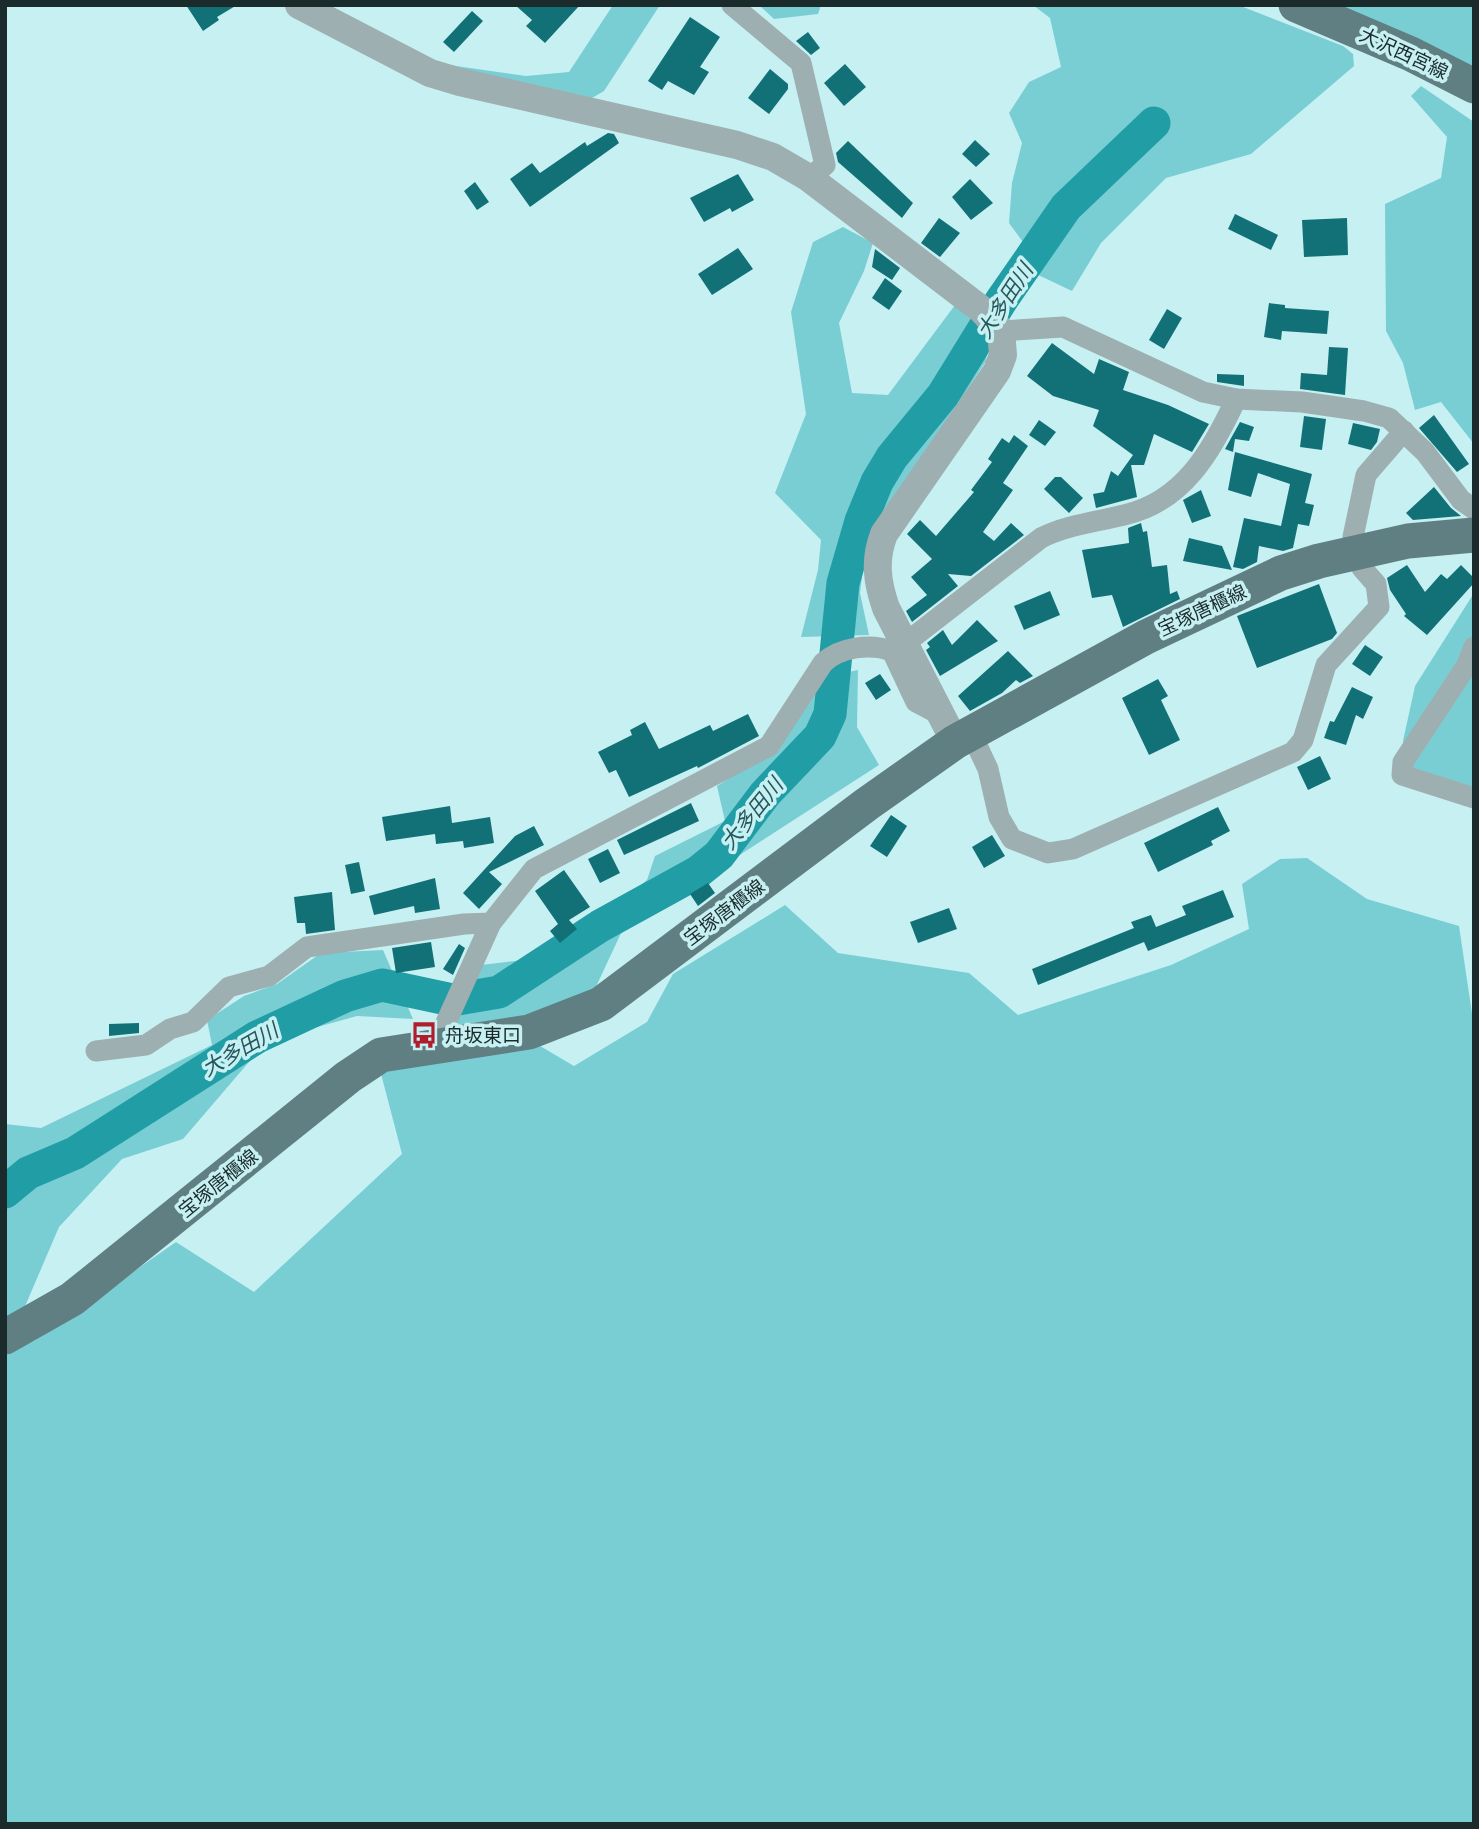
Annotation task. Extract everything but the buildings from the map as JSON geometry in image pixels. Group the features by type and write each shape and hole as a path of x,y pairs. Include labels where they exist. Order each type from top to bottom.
{"main road":[{"name":"大沢西宮線","path":"1296,5 1411,54 1474,86"},
{"name":"宝塚唐櫃線","path":"5,1337 72,1299 359,1069 382,1055 529,1032 601,1004 856,812 955,730 1281,573 1331,558 1408,541 1474,536"}],"street":[{"path":"299,5 430,73 737,145 773,157 809,178 982,310 1001,331 1003,355 997,371 884,534 879,546 879,588 904,645 955,730 988,769 999,817 1012,839 1048,853 1073,849 1293,752 1303,740 1326,665 1379,607 1376,584 1362,568"},
{"path":"732,5 801,63 825,165 809,178"},
{"path":"1001,331 1063,327 1203,392 1236,399 1301,402 1364,411 1389,418 1404,430 1461,500 1474,509"},
{"path":"904,645 1041,538 1056,530 1129,514 1171,496 1195,472 1236,399"},
{"path":"1353,537 1366,475 1404,430"},
{"path":"442,1045 443,1027 491,923 534,869 769,746 822,663 833,653 877,646 892,651 916,702 955,730"},
{"path":"1474,647 1467,665 1403,762 1402,775 1474,798"},
{"path":"96,1051 146,1045 170,1029 193,1022 229,987 269,976 307,947 464,924 491,923"}],"shaded area":[{"path":"613,5 660,5 604,91 587,101 449,65 526,76 569,72"},
{"path":"759,5 821,5 818,14 774,19"},
{"path":"1033,5 1238,5 1343,46 1353,54 1354,66 1251,154 1166,178 1101,243 1072,291 1034,273 1023,242 1009,223 1012,183 1022,143 1009,113 1029,82 1061,67 1050,18"},
{"path":"1315,5 1474,5 1474,76"},
{"path":"1421,86 1474,122 1474,444 1441,402 1415,410 1403,363 1386,331 1385,204 1441,178 1447,137 1411,96"},
{"path":"843,227 873,243 864,271 839,323 852,393 888,395 955,305 989,336 986,361 866,545 860,593 869,635 801,637 818,570 821,540 775,493 806,414 791,312 813,242"},
{"path":"1474,593 1474,795 1410,780 1403,741 1415,686"},
{"path":"858,670 857,727 879,765 622,931 594,991 540,1017 444,1028 481,965 547,957 598,921 647,880 655,856 725,821 717,786 781,745 824,677"},
{"path":"1307,858 1367,899 1459,926 1474,1027 1474,1824 5,1824 5,1351 35,1340 176,1242 254,1292 402,1154 380,1070 530,1040 574,1066 647,1022 673,974 785,905 838,953 969,973 1018,1015 1171,965 1249,929 1242,884 1280,859"},
{"path":"383,950 413,1019 357,1016 267,1041 183,1139 122,1159 59,1227 23,1311 5,1318 5,1124 41,1128 212,1045 207,1020 244,996 277,984 321,953"}],"waterway":[{"name":"大多田川","path":"5,1192 28,1173 75,1153 257,1037 345,996 382,985 452,1000 499,992 600,926 698,872 719,855 765,794 820,736 830,714 843,583 861,521 877,482 892,457 943,395 1001,301 1066,207 1154,123"}],"place":[{"name":"舟坂東口","path":"424,1035"}]}
